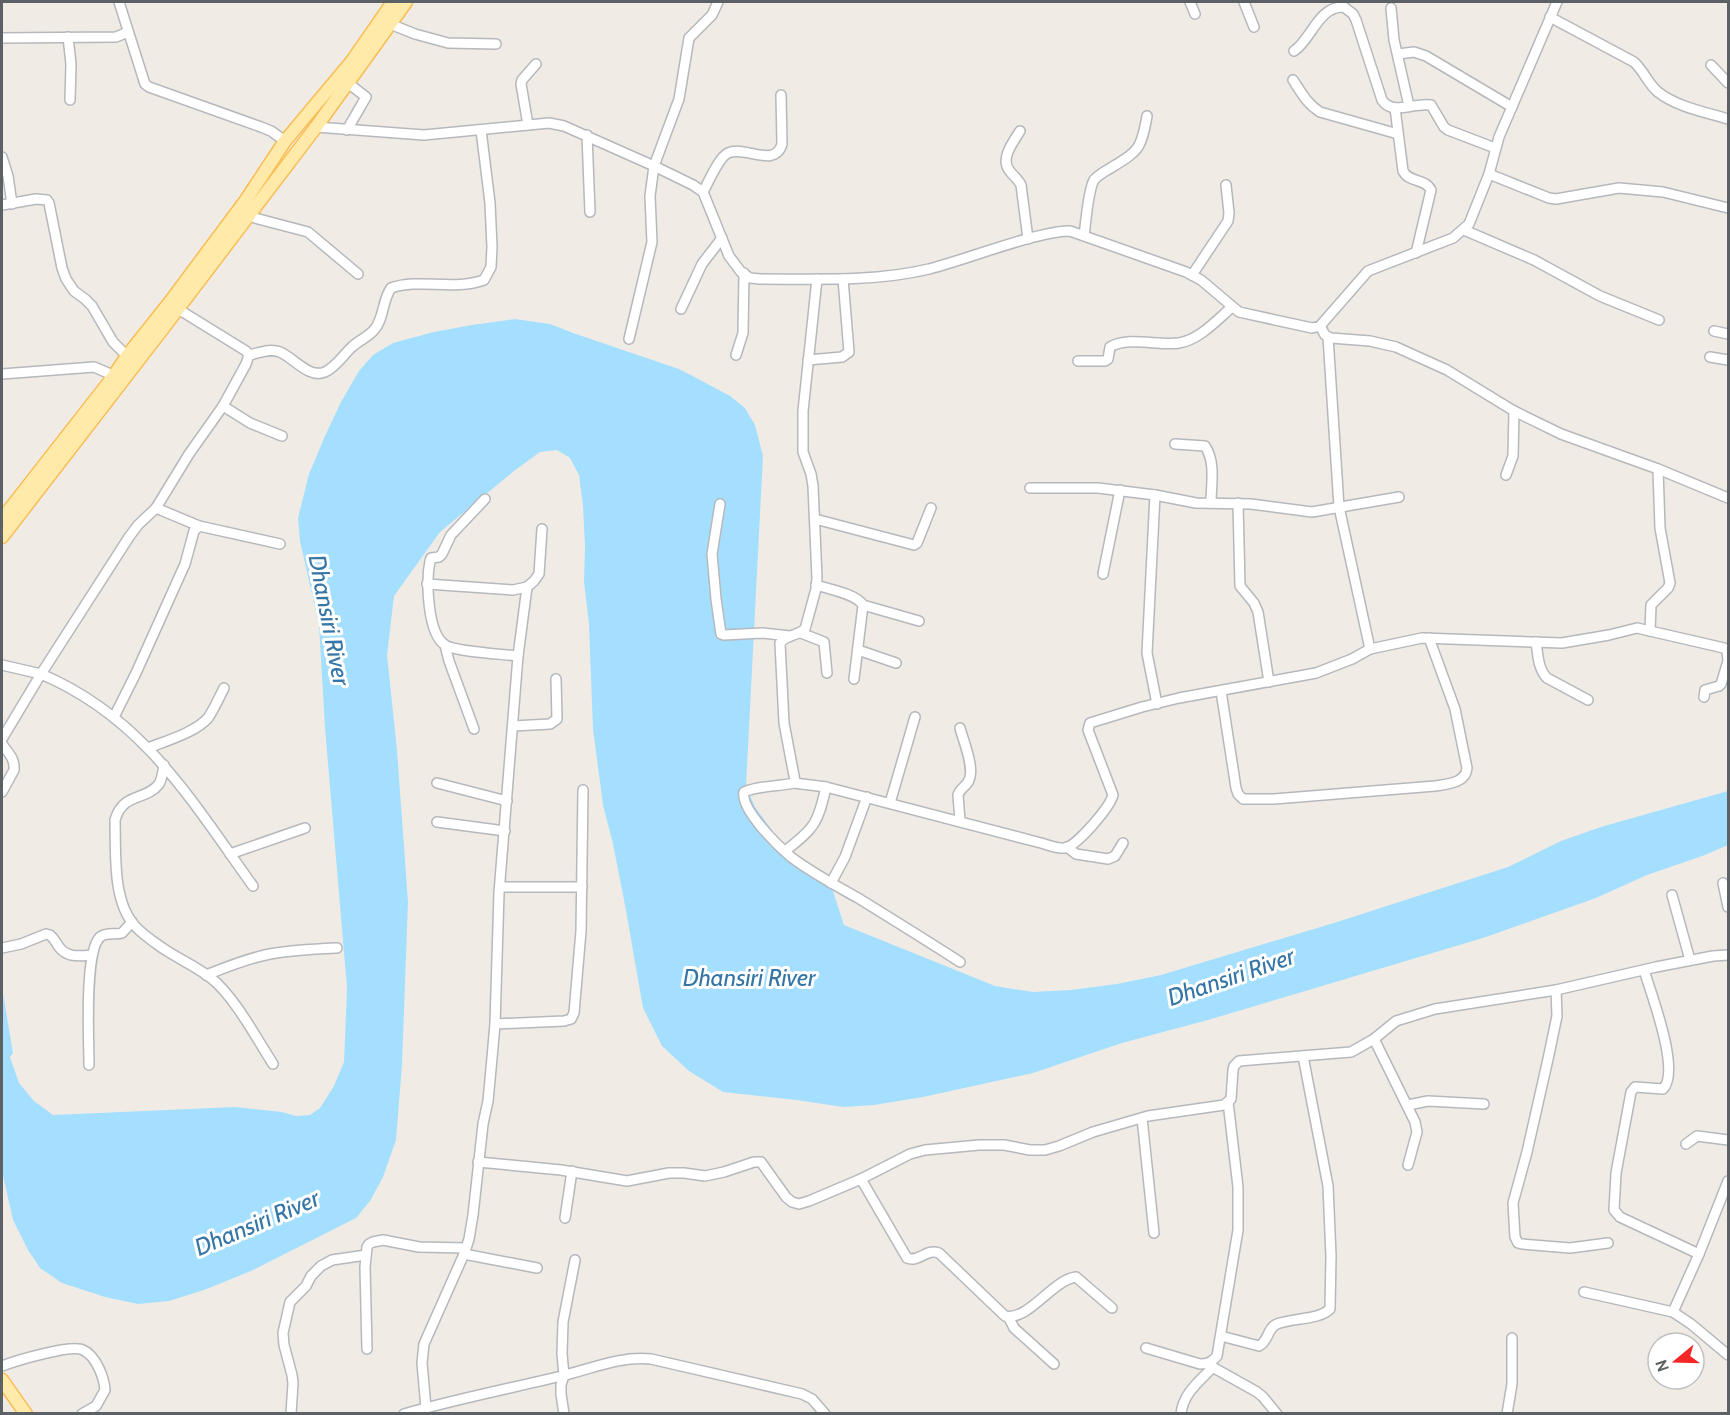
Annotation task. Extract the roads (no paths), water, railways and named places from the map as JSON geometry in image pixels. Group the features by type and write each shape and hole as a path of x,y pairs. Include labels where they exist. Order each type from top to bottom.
{"main road":[{"path":"2,519 113,377 246,200 285,141 352,61 393,2"},
{"path":"2,537 316,127 406,2"},
{"path":"2,1380 26,1413"}],"street":[{"path":"119,2 144,84 271,131 285,141"},
{"path":"629,339 652,242 650,196 654,166 679,99 689,38 712,15 718,2"},
{"path":"1190,2 1196,14"},
{"path":"1244,2 1254,27"},
{"path":"316,127 424,135 549,123 564,126 654,166 703,192 729,256 750,278 843,279 887,276 928,269 1028,238 1061,231 1076,232 1192,275 1243,313 1312,328 1320,326 1368,271 1453,238 1464,230 1476,208 1489,174 1495,148 1557,2"},
{"path":"1294,51 1304,43 1319,19 1332,5 1344,7 1353,14 1385,105 1390,108 1420,103 1431,105 1448,130 1495,148"},
{"path":"1391,8 1394,40 1409,106"},
{"path":"1550,17 1634,62 1658,92 1682,105 1728,118"},
{"path":"390,24 448,43 496,44"},
{"path":"2,38 116,37 128,33"},
{"path":"68,37 70,100"},
{"path":"1398,54 1420,53 1512,107"},
{"path":"528,125 521,84 536,64"},
{"path":"1712,65 1728,83"},
{"path":"1293,80 1312,107 1320,112 1398,134"},
{"path":"347,129 366,97 348,82"},
{"path":"703,192 725,153 740,151 771,157 776,155 782,144 781,95"},
{"path":"1395,108 1403,171 1408,178 1426,183 1431,190 1416,253"},
{"path":"1084,235 1091,188 1095,179 1132,155 1139,147 1147,116"},
{"path":"249,355 269,350 279,351 308,370 322,374 351,347 375,329 386,295 391,288 409,284 444,286 484,280 491,267 492,246 490,203 481,129"},
{"path":"1020,131 1006,160 1007,167 1022,185 1028,238"},
{"path":"587,135 590,212"},
{"path":"2,157 8,176 12,204"},
{"path":"1489,174 1556,199 1619,188 1663,192 1728,208"},
{"path":"1192,275 1228,221 1226,185"},
{"path":"2,206 36,199 47,200 62,268 70,286 92,306 113,342 127,356"},
{"path":"249,214 260,220 308,232 358,274"},
{"path":"1464,230 1534,261 1600,296 1659,320"},
{"path":"681,309 702,264 722,238"},
{"path":"736,355 743,333 744,273"},
{"path":"794,783 795,776 784,723 780,643 784,638 805,630 816,585 812,479 804,459 802,411 817,279"},
{"path":"808,360 842,357 849,352 843,279"},
{"path":"1078,361 1105,361 1109,356 1110,347 1114,345 1141,342 1184,342 1206,330 1233,307"},
{"path":"177,309 243,349 249,355"},
{"path":"1320,326 1328,337 1338,507 1370,649"},
{"path":"1714,331 1728,334"},
{"path":"1328,337 1396,346 1447,370 1514,411 1566,436 1658,469 1728,498"},
{"path":"2,739 129,537 156,508 189,454 223,406 249,355"},
{"path":"1710,357 1728,360"},
{"path":"2,374 94,367 113,377"},
{"path":"223,406 250,423 282,436"},
{"path":"1506,475 1513,456 1514,411"},
{"path":"1175,444 1205,446 1210,453 1212,460 1211,503"},
{"path":"1650,631 1651,605 1670,583 1660,528 1658,469"},
{"path":"1030,488 1098,488 1196,503 1238,503 1306,512 1400,497"},
{"path":"1103,574 1120,490"},
{"path":"1155,495 1147,652 1157,704"},
{"path":"474,729 452,671 445,645 436,632 429,605 427,584 431,558 442,554 455,530 485,498"},
{"path":"1238,503 1240,586 1254,603 1258,612 1269,682"},
{"path":"720,504 712,554 721,634 772,633 790,636"},
{"path":"156,508 199,526 280,544"},
{"path":"815,519 914,545 918,543 931,508"},
{"path":"114,717 185,564 194,531 199,526"},
{"path":"427,584 513,590 527,587 539,574 542,529"},
{"path":"816,585 854,597 863,604 919,621"},
{"path":"426,1407 422,1363 424,1344 465,1251 473,1215 489,1090 495,1024 500,887 518,656 527,587"},
{"path":"854,679 863,604"},
{"path":"1068,848 1098,820 1113,795 1088,730 1088,726 1094,721 1157,704 1316,673 1352,659 1370,649 1429,638 1573,642 1637,628 1724,648 1727,651 1728,661 1721,684 1705,690 1704,697"},
{"path":"801,633 824,642 827,673"},
{"path":"1221,691 1236,788 1243,799 1274,799 1435,786 1461,780 1467,774 1467,768 1458,717 1429,638"},
{"path":"1536,642 1540,669 1544,675 1587,700"},
{"path":"445,645 471,651 518,656"},
{"path":"858,650 896,663"},
{"path":"2,665 41,674 81,693 114,717 177,779 253,886"},
{"path":"513,726 550,724 557,719 555,679"},
{"path":"148,748 203,723 224,688"},
{"path":"890,803 915,717"},
{"path":"960,728 971,770 969,780 959,791 960,821"},
{"path":"2,744 12,757 15,766 2,792"},
{"path":"164,765 159,784 126,802 117,812 115,820 120,900 123,909 145,936 213,980 237,1009 273,1064"},
{"path":"438,783 507,801"},
{"path":"960,962 818,876 785,851 752,815 743,794 752,789 794,783 826,787 1068,848 1076,854 1108,859 1115,856 1123,843"},
{"path":"785,851 805,835 817,820 826,787"},
{"path":"495,1024 564,1021 571,1019 574,1013 581,931 583,790"},
{"path":"831,884 845,857 867,797"},
{"path":"437,822 505,831"},
{"path":"230,854 305,828"},
{"path":"1723,883 1728,907"},
{"path":"500,887 582,887"},
{"path":"1672,895 1690,960"},
{"path":"89,1065 92,955 99,938 107,934 122,933 132,922"},
{"path":"2,948 21,944 46,934 50,935 66,953 78,957 92,955"},
{"path":"206,975 270,954 337,948"},
{"path":"478,1162 572,1172 627,1181 669,1173 711,1175 761,1162 786,1197 799,1204 809,1202 861,1179 910,1154 925,1150 996,1145 1045,1150 1093,1132 1142,1118 1219,1106 1228,1102 1233,1094 1234,1066 1239,1061 1351,1052 1374,1039 1401,1018 1435,1009 1556,990 1690,960 1728,955"},
{"path":"1644,970 1670,1066 1667,1084 1663,1089 1635,1088 1631,1092 1616,1173 1614,1210 1620,1217 1699,1254"},
{"path":"1556,990 1557,1016 1514,1203 1515,1237 1518,1244 1570,1248 1608,1243"},
{"path":"1374,1039 1417,1127 1408,1165"},
{"path":"1221,1336 1259,1346 1266,1342 1271,1329 1277,1324 1323,1314 1330,1309 1331,1256 1328,1186 1302,1056"},
{"path":"1408,1105 1428,1101 1484,1104"},
{"path":"1181,1413 1188,1393 1217,1356 1238,1230 1238,1187 1228,1102"},
{"path":"1142,1118 1154,1233"},
{"path":"1686,1144 1697,1136 1728,1140"},
{"path":"565,1218 572,1172"},
{"path":"861,1179 907,1258 916,1259 935,1251 939,1253 1005,1316 1011,1317 1019,1314 1062,1282 1076,1277 1112,1308"},
{"path":"1673,1312 1728,1181"},
{"path":"367,1349 366,1255 367,1247 373,1242 382,1240 419,1247 465,1251 537,1268"},
{"path":"291,1413 293,1383 283,1333 291,1302 321,1266 333,1260 366,1255"},
{"path":"564,1413 561,1394 564,1375 563,1322 575,1260"},
{"path":"1584,1292 1673,1312 1728,1355"},
{"path":"1011,1317 1014,1328 1054,1364"},
{"path":"1507,1413 1512,1384 1512,1338"},
{"path":"2,1366 71,1348 82,1349 100,1371 105,1390 96,1406 82,1413"},
{"path":"1146,1348 1210,1366 1257,1392 1277,1413"},
{"path":"404,1413 634,1358 651,1359 802,1394 812,1399 825,1413"}],"water":[{"name":"Dhansiri River","path":"515,319 550,324 679,369 730,396 745,408 755,425 763,456 746,786 755,807 777,837 818,877 831,885 844,925 995,986 1033,992 1071,990 1161,975 1337,922 1508,867 1561,841 1601,827 1728,791 1728,845 1647,875 1596,898 1483,938 1208,1020 1122,1043 1033,1073 923,1097 874,1105 843,1107 723,1092 689,1071 662,1046 643,1008 613,844 603,805 593,730 589,624 584,582 583,506 579,475 570,458 557,450 540,452 440,532 394,596 387,655 397,750 408,902 402,1065 396,1140 383,1177 370,1201 356,1218 251,1271 169,1301 138,1304 105,1297 62,1283 40,1268 28,1250 13,1220 2,1171 2,988 13,1053 10,1057 19,1083 34,1101 53,1115 235,1107 282,1112 296,1116 310,1115 320,1108 334,1086 344,1062 347,988 325,728 319,625 300,541 298,518 309,474 325,436 359,371 373,355 393,343 434,332"}]}
